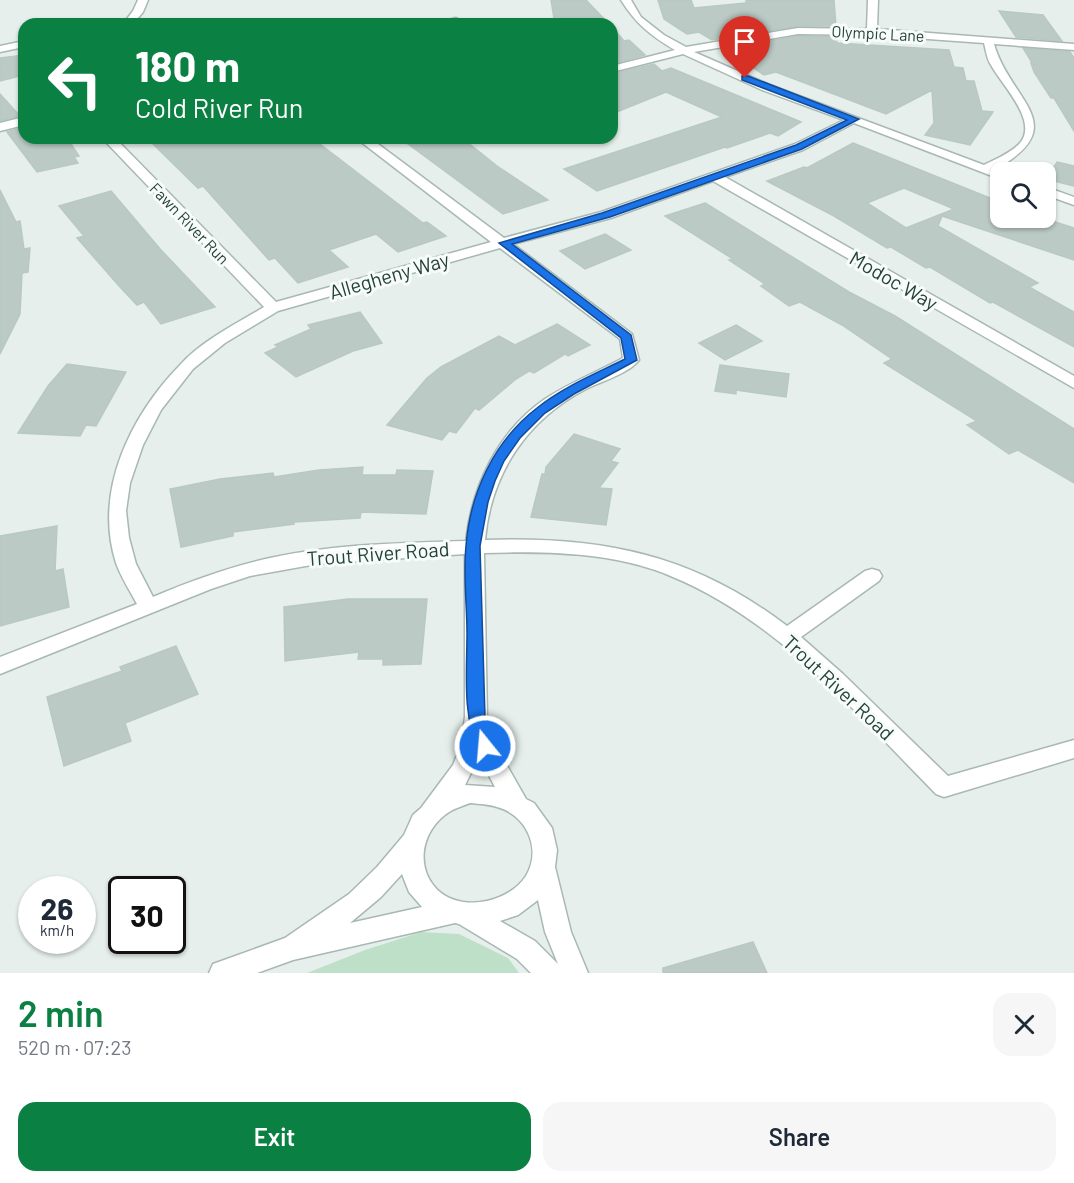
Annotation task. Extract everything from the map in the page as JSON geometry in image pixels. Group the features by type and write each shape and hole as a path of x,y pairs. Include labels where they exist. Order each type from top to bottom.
{"street":[{"path":"133,18 143,0"},
{"path":"626,0 642,24 684,51 760,85 990,171"},
{"path":"872,32 873,0"},
{"name":"Olympic Lane","path":"618,68 684,51 798,31 872,32 1074,47"},
{"path":"986,169 1009,156 1028,141 1032,127 1029,114 995,62 988,40"},
{"path":"0,49 18,45"},
{"name":"Allegheny Way","path":"148,607 126,564 120,538 117,511 121,483 134,444 153,409 187,366 220,340 273,308 606,215 799,147 854,119"},
{"path":"0,127 18,122"},
{"name":"Fawn River Run","path":"114,144 273,308"},
{"path":"293,948 345,914 394,868 419,824 459,775 467,758 476,717 473,546 481,502 497,460 516,435 541,411 569,392 631,360 627,337 370,144"},
{"name":"Modoc Way","path":"715,177 1074,383"},
{"path":"1056,195 1074,201"},
{"name":"Trout River Road","path":"0,666 225,577 302,558 473,546 574,547 658,563 713,587 762,617 944,787 1074,749"},
{"path":"786,637 872,576"},
{"path":"476,717 491,758 516,802"},
{"path":"222,973 293,948 461,912 498,911 527,893 538,880 543,869 546,851 544,836 533,817 516,802 502,796 470,793 455,797 432,810"},
{"path":"412,839 410,866 415,879 434,902 461,912 526,950 549,973"},
{"path":"543,869 558,932 575,973"}],"green space":[{"path":"421,932 459,934 508,958 519,973 307,973 365,950"}],"building":[{"path":"551,0 586,0 603,18 554,18"},
{"path":"658,0 691,0 694,8 746,3 746,0 834,0 836,26 798,26 712,40 699,32 687,34 664,19"},
{"path":"999,11 1043,15 1062,41 1016,37"},
{"path":"618,34 624,41 629,40 645,55 618,62"},
{"path":"798,36 836,37 837,43 949,50 954,67 963,68 966,81 974,81 982,111 993,112 970,145 925,135 934,123 932,90 886,114 776,72 764,75 725,49"},
{"path":"1023,48 1070,52 1074,58 1074,131 1054,98 1051,98 1034,72 1031,63 1033,64"},
{"path":"18,56 18,76 0,81 0,58"},
{"path":"654,64 662,71 671,68 801,122 778,136 770,133 597,191 564,169 722,117 666,92 618,112 618,73"},
{"path":"0,94 18,116 0,121"},
{"path":"18,129 18,144 71,144 79,156 74,157 78,163 37,172 7,132"},
{"path":"853,143 990,198 990,228 1056,228 1056,222 1074,228 1074,260 942,216 938,226 1038,283 1029,287 1074,312 1074,347 993,302 990,303 930,267 926,268 891,247 887,248 834,216 767,181 804,167 807,168","holes":["904,188 954,209 906,228 867,203"]},
{"path":"153,144 320,144 423,223 427,222 446,236 398,252 376,234 329,250 348,267 298,283 275,258 269,260 203,186 198,188"},
{"path":"408,144 470,144 497,166 548,200 503,214"},
{"path":"1056,164 1074,166 1074,186 1056,182"},
{"path":"0,190 16,222 20,221 24,249 30,248 28,272 22,273 20,314 0,354"},
{"path":"111,191 161,250 215,307 161,324 144,302 137,305 120,287 77,238 84,236 59,206"},
{"path":"705,203 849,292 895,316 1074,429 1074,483 1018,450 1009,454 967,425 977,421 884,363 892,359 842,325 800,302 789,306 761,286 765,284 729,260 733,259 665,216"},
{"path":"605,234 631,250 585,269 560,251"},
{"path":"360,312 382,343 353,351 296,377 265,353 278,347 275,345 311,329 308,325"},
{"path":"557,324 590,345 568,356 565,354 534,373 529,371 516,379 479,410 475,408 456,433 449,431 442,440 387,425 427,378 441,367 499,336 515,345"},
{"path":"736,325 762,341 725,360 699,343"},
{"path":"67,364 126,372 96,426 86,425 80,436 18,433 48,386"},
{"path":"720,365 789,374 786,397 736,390 736,394 715,391"},
{"path":"574,434 620,449 611,461 618,463 599,488 612,489 606,525 531,517 542,474 545,474 546,467"},
{"path":"363,467 362,475 396,475 397,470 433,471 426,514 361,512 360,518 294,522 294,524 233,532 233,536 181,547 170,489 220,479 273,473 274,477 319,470"},
{"path":"57,526 55,571 63,569 69,607 0,626 0,536"},
{"path":"348,599 427,599 421,664 383,665 383,659 358,659 359,652 285,661 284,607"},
{"path":"176,646 198,694 125,723 131,741 64,766 47,697 122,671 120,667"},
{"path":"753,942 767,973 663,973 663,968"}],"route":[{"path":"485,746 476,717 473,546 481,502 488,481 497,460 516,435 541,411 569,392 631,360 627,337 504,243 606,215 736,170 799,147 854,119 745,78"}]}
